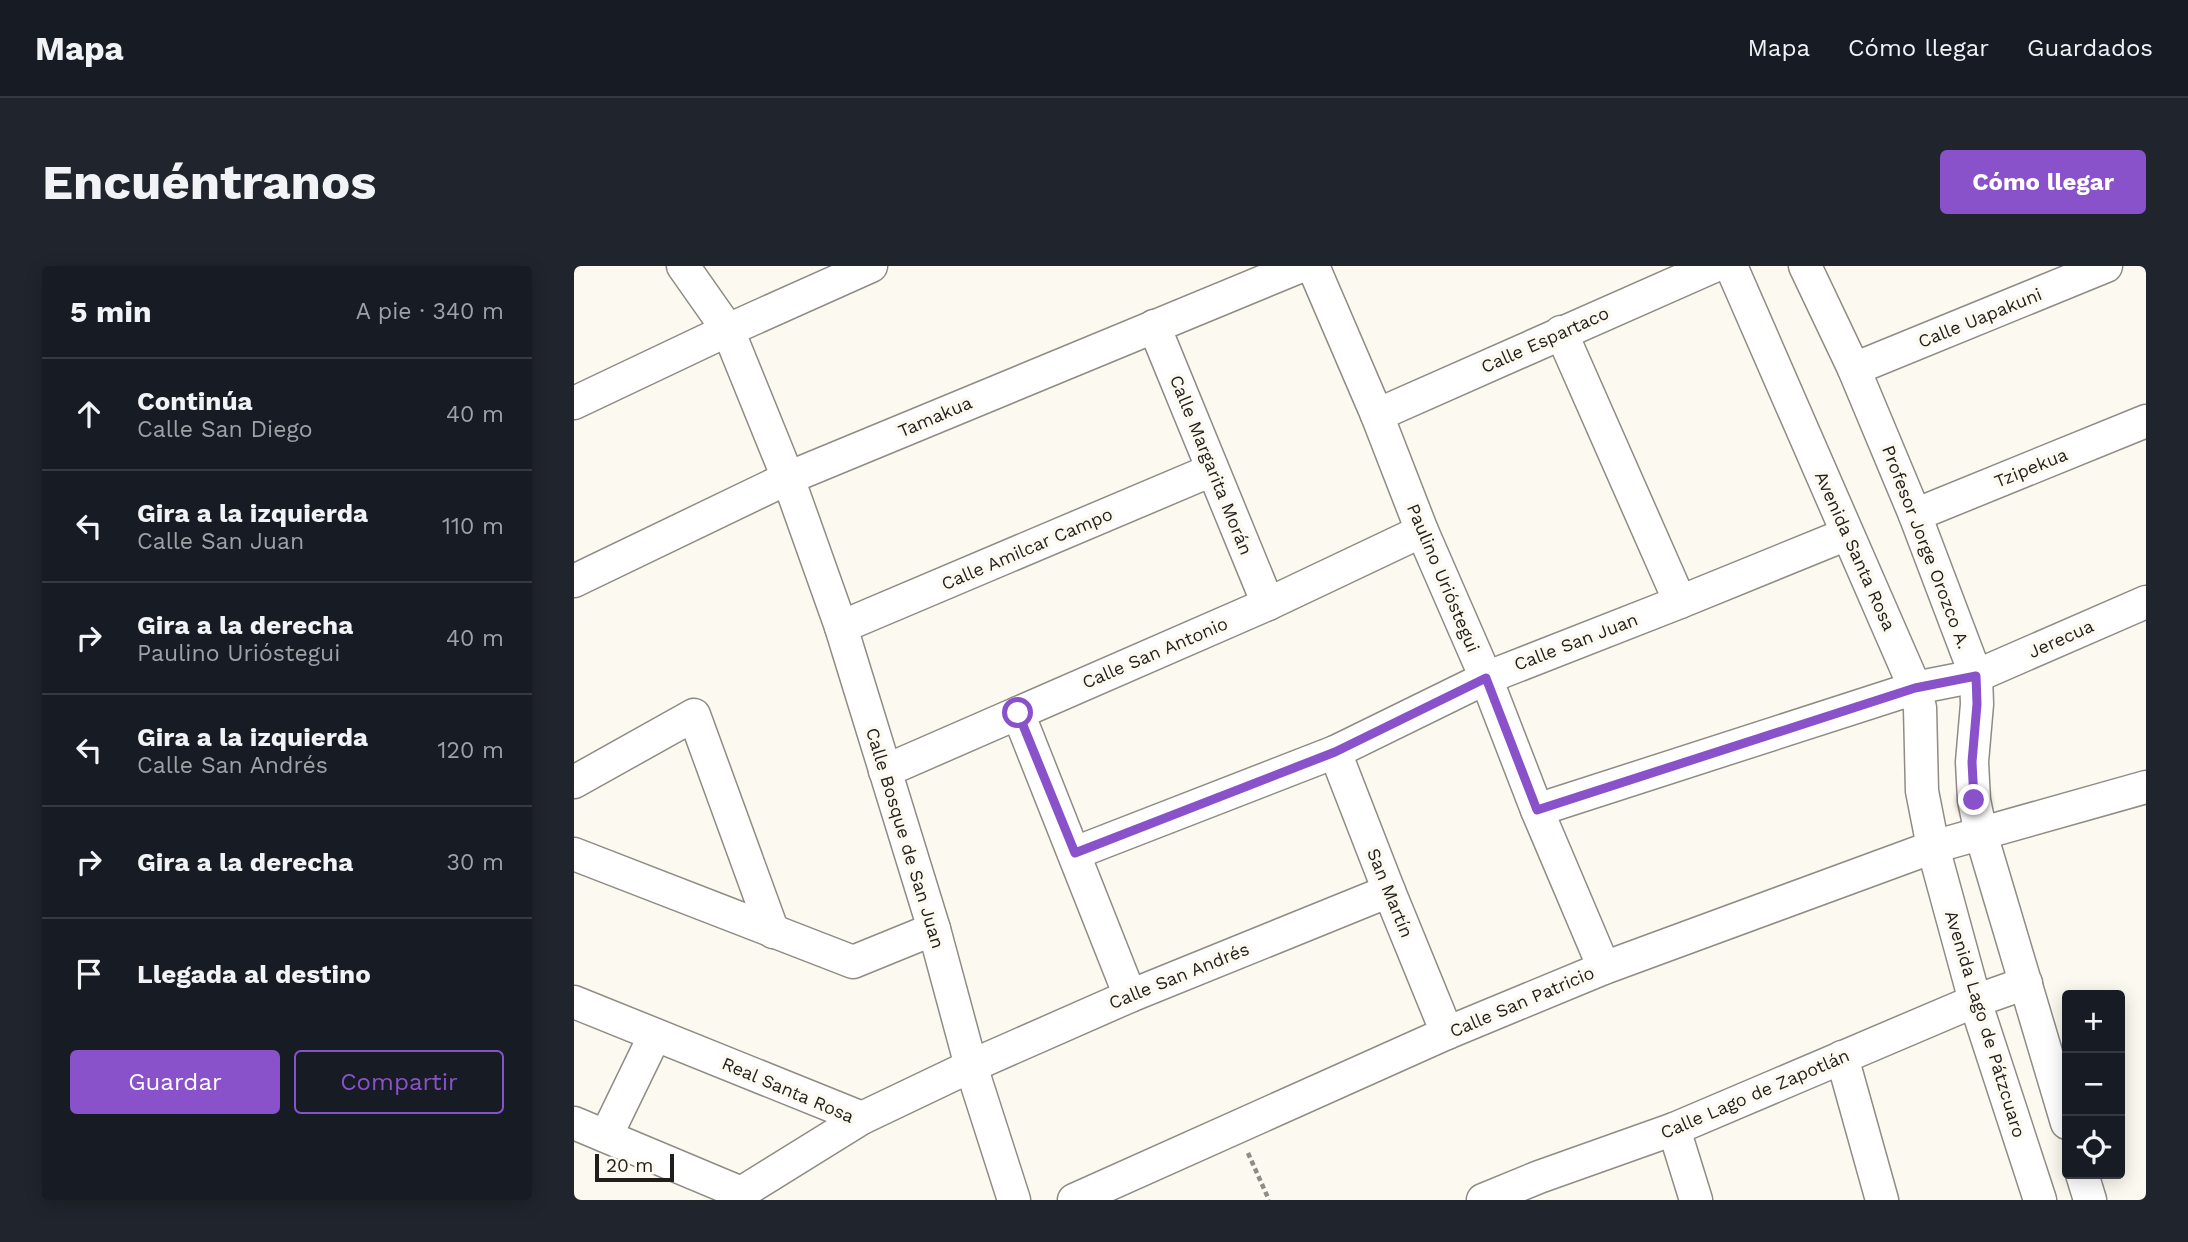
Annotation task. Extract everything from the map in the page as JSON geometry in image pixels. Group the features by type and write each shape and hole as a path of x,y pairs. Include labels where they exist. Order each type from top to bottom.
{"street":[{"name":"Calle Bosque de San Juan","path":"683,266 728,330 788,478 841,627 934,929 971,1066 1014,1200"},
{"path":"574,403 871,266"},
{"name":"Tamakua","path":"574,582 788,478 1301,266"},
{"name":"Paulino Urióstegui","path":"1313,266 1604,968"},
{"name":"Calle Espartaco","path":"1377,415 1714,266"},
{"name":"Avenida Santa Rosa","path":"1731,266 1915,688 1920,708 1922,791 1933,847"},
{"name":"Profesor Jorge Orozco A.","path":"1805,266 1854,369 1915,515 1976,676 1977,704 1972,762 1974,800 1981,834 2065,1116"},
{"name":"Calle Uapakuni","path":"1854,369 2106,266"},
{"name":"Calle Margarita Morán","path":"1154,327 1268,604"},
{"path":"1561,332 1680,602"},
{"name":"Tzipekua","path":"1915,515 2146,421"},
{"name":"Calle Amilcar Campo","path":"841,627 1212,470"},
{"name":"Calle San Antonio","path":"885,771 1268,604 1422,531"},
{"name":"Calle San Juan","path":"1075,853 1335,752 1486,678 1847,534"},
{"name":"Jerecua","path":"1976,676 2146,602"},
{"path":"1537,810 1915,688 1976,676"},
{"path":"1018,713 1130,996"},
{"path":"574,782 694,715 773,932"},
{"name":"San Martín","path":"1335,752 1447,1034"},
{"name":"Calle San Patricio","path":"1074,1200 1447,1034 1604,968 1933,847 2146,787"},
{"name":"Avenida Lago de Pátzcuaro","path":"1933,847 1975,1001 2040,1200"},
{"path":"574,854 853,962 934,929"},
{"name":"Calle San Andrés","path":"862,1118 971,1066 1130,996 1389,891"},
{"name":"Calle Lago de Zapotlán","path":"1483,1200 1542,1189 1842,1057 1975,1001 2026,983"},
{"name":"Real Santa Rosa","path":"574,1003 862,1118"},
{"path":"606,1136 654,1035"},
{"path":"1842,1057 1882,1200"},
{"name":"Real Santa Rosa","path":"574,1123 741,1193 862,1118"},
{"path":"1674,1129 1696,1200"},
{"path":"2084,1179 2090,1200"}],"path":[{"path":"1237,1128 1269,1200"}],"route":[{"path":"1018,713 1075,853 1335,752 1486,678 1537,810 1915,688 1976,676 1977,704 1972,762 1974,800"}]}
